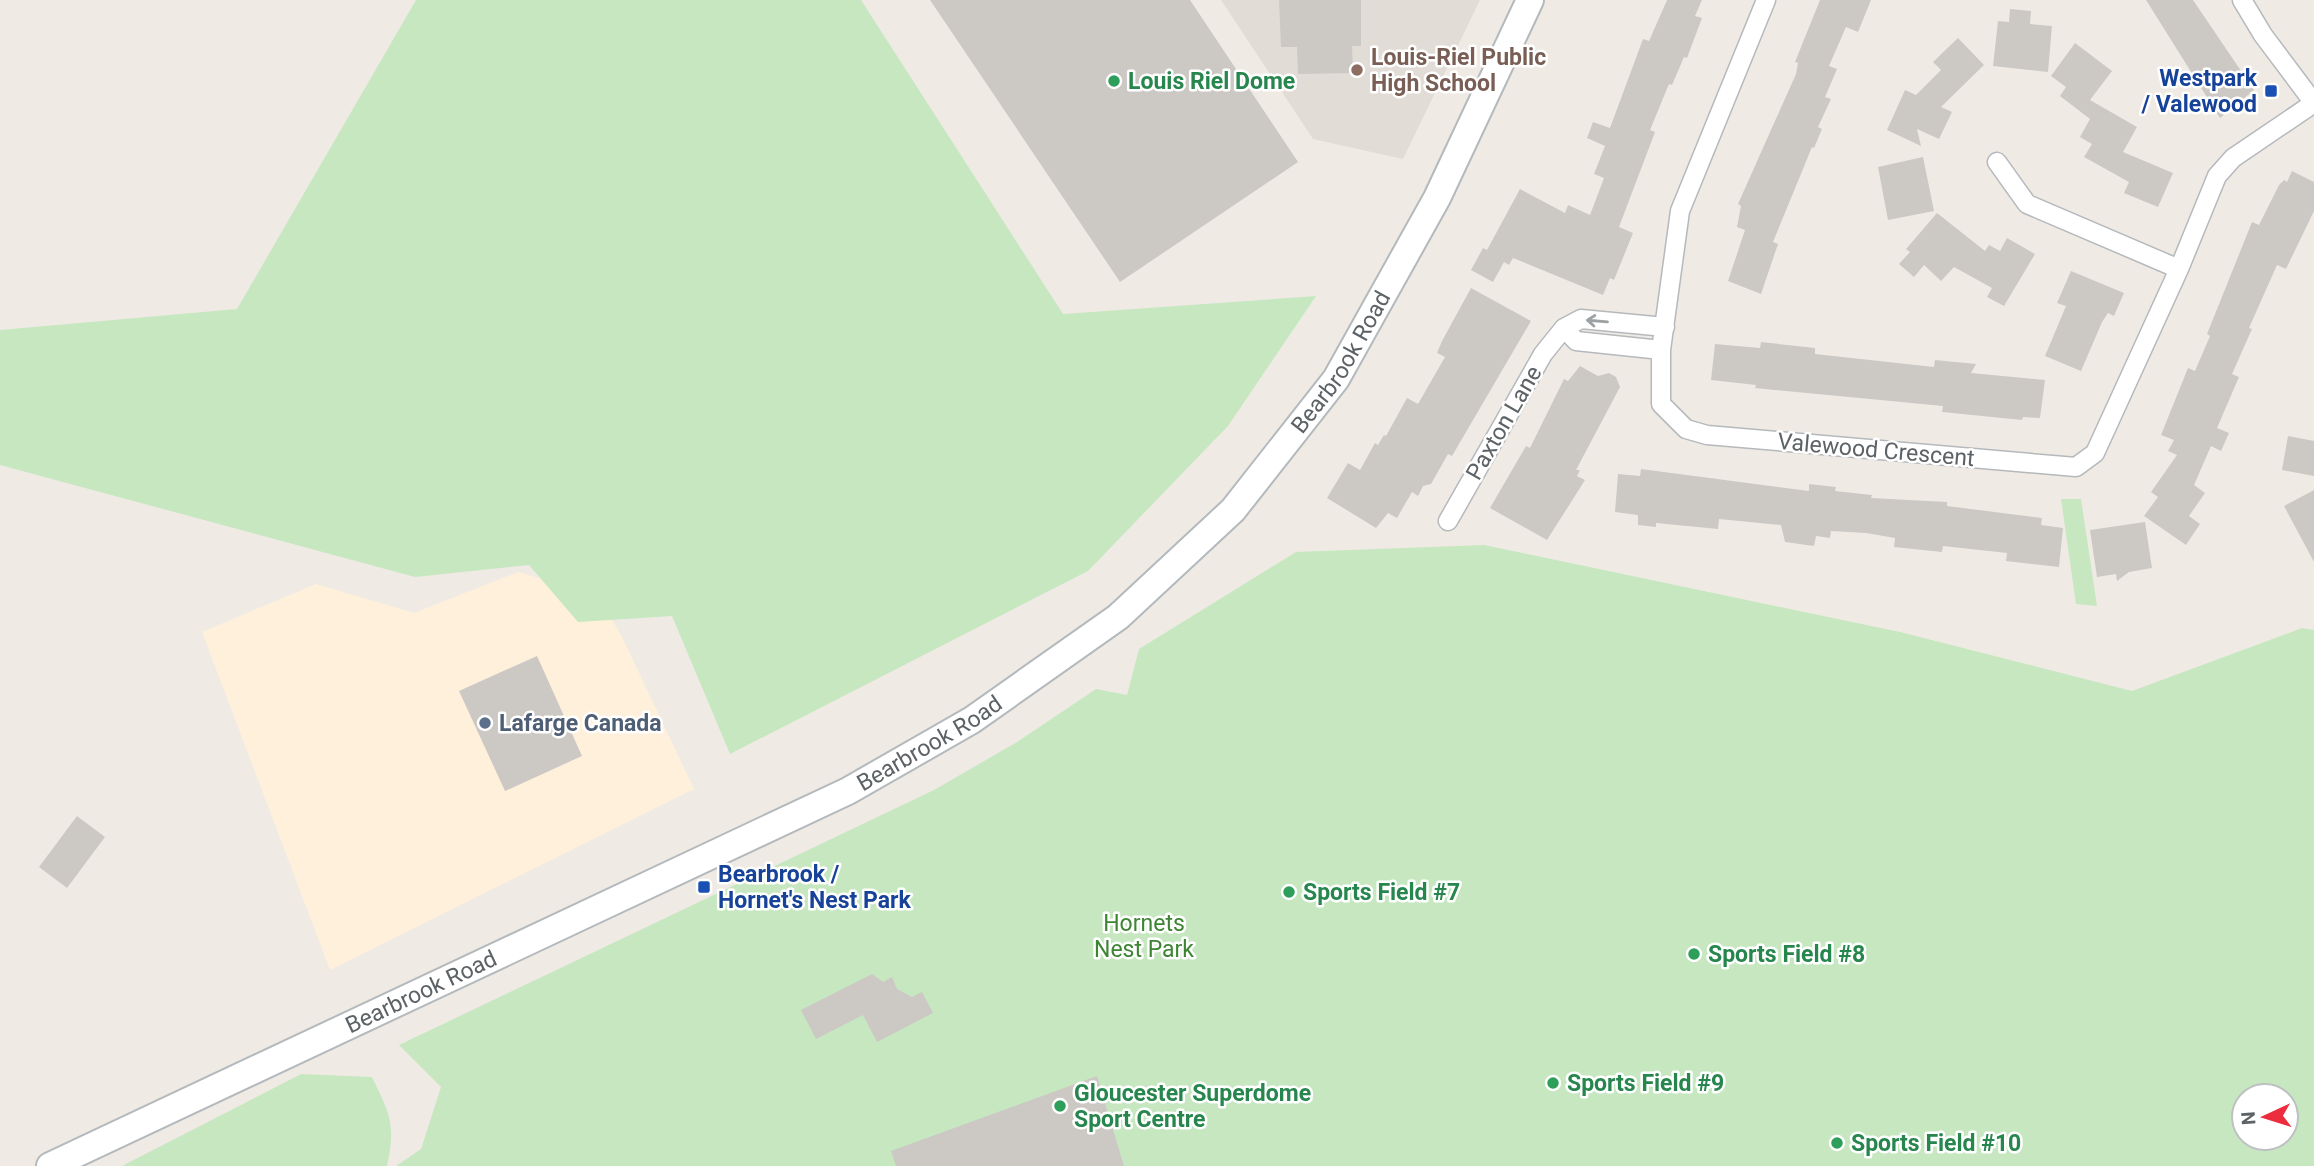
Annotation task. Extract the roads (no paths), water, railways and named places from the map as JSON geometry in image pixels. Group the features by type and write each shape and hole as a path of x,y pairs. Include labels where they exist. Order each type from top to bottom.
{"street":[{"name":"Bearbrook Road","path":"50,1166 848,791 972,720 1118,618 1233,510 1336,379 1437,198 1530,0"},
{"name":"Valewood Crescent","path":"1766,0 1680,211 1661,350 1661,404 1686,429 1707,435 2076,467 2095,453 2179,269 2217,176 2233,158 2314,103"},
{"path":"2242,0 2263,35 2314,103"},
{"path":"1997,162 2027,204 2179,269"},
{"path":"1661,350 1576,341 1564,328 1581,320 1665,327"},
{"name":"Paxton Lane","path":"1448,521 1543,354 1564,328"}],"place":[{"name":"Louis-Riel Public High School","path":"1357,70"},
{"name":"Louis Riel Dome","path":"1114,81"},
{"name":"Westpark / Valewood","path":"2271,91"},
{"name":"Lafarge Canada","path":"485,723"},
{"name":"Bearbrook / Hornet's Nest Park","path":"704,887"},
{"name":"Sports Field #7","path":"1289,892"},
{"name":"Sports Field #8","path":"1694,954"},
{"name":"Sports Field #9","path":"1553,1083"},
{"name":"Gloucester Superdome Sport Centre","path":"1060,1106"},
{"name":"Sports Field #10","path":"1837,1143"}],"park label":[{"name":"Hornets Nest Park","path":"1144,936"}]}
